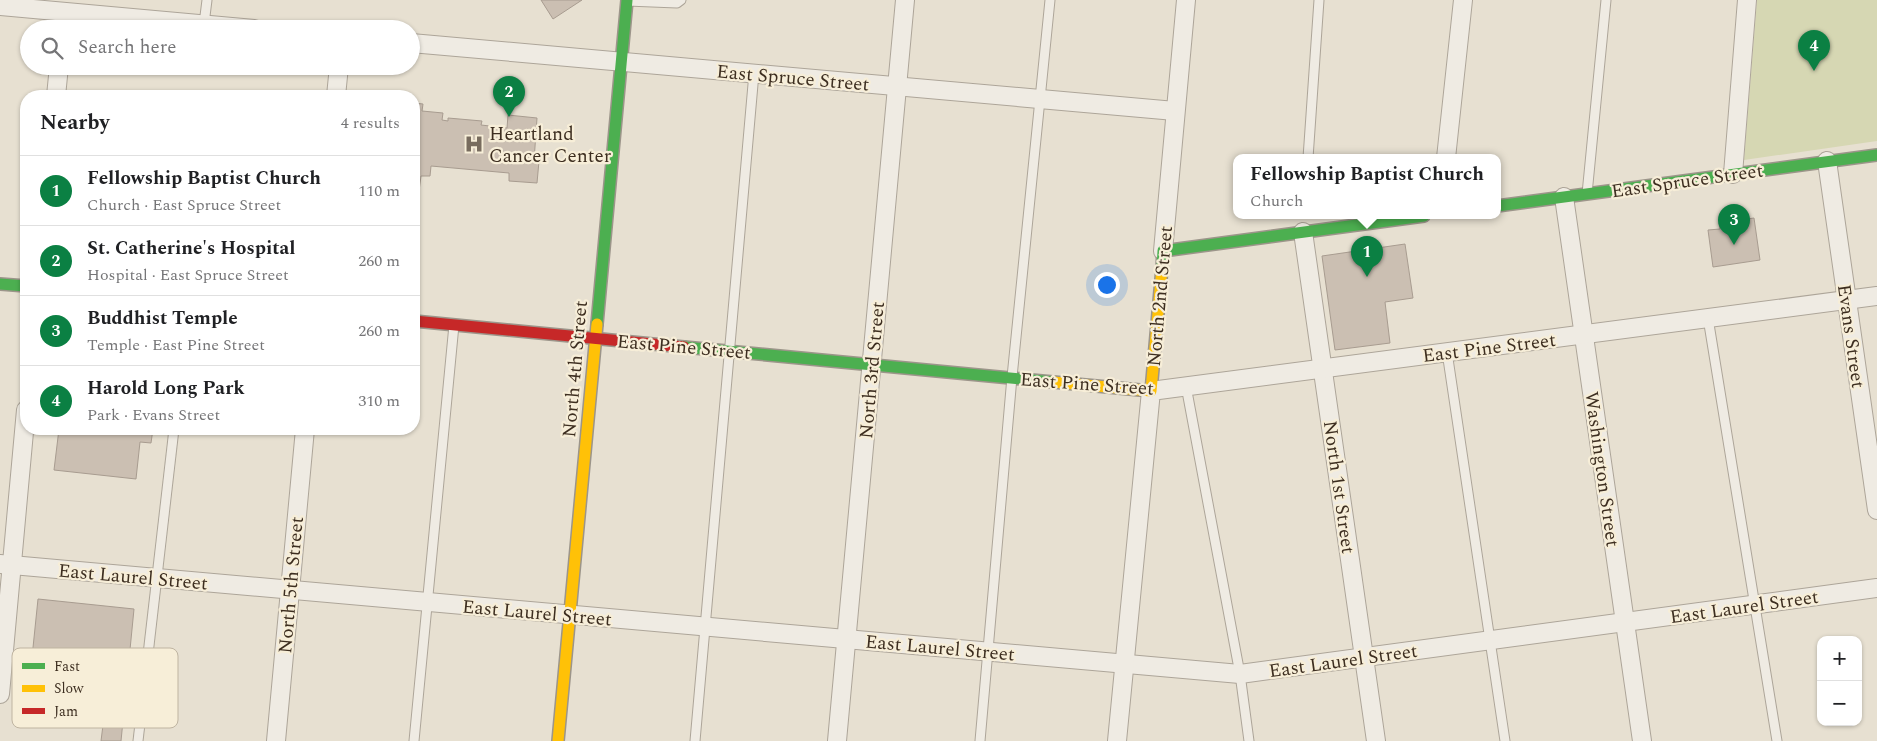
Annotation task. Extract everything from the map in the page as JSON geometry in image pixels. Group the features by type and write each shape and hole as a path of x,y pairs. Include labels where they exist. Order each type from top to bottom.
{"street":[{"name":"North 3rd Street","path":"836,741 905,0"},
{"name":"North 2nd Street","path":"1117,741 1186,0"},
{"path":"1446,154 1463,0"},
{"path":"1732,174 1747,0"},
{"name":"North 4th Street","path":"558,741 627,1"},
{"path":"0,6 153,20"},
{"name":"East Spruce Street","path":"420,44 1175,111"},
{"path":"57,90 58,75"},
{"path":"337,90 338,75"},
{"name":"East Spruce Street","path":"1501,205 1877,155"},
{"name":"Evans Street","path":"1827,161 1877,510"},
{"name":"Washington Street","path":"1564,197 1642,741"},
{"path":"1163,251 1304,228 1394,219"},
{"name":"North 1st Street","path":"1304,228 1376,741"},
{"path":"0,284 20,286"},
{"name":"East Pine Street","path":"420,322 1151,391 1877,296"},
{"path":"0,694 6,565 23,435"},
{"name":"North 5th Street","path":"276,741 304,435"},
{"name":"East Laurel Street","path":"6,565 1240,674 1877,588"}],"lane":[{"path":"204,20 207,0"},
{"path":"627,1 677,3 681,0"},
{"path":"980,741 1012,377 1050,0"},
{"path":"1308,154 1319,0"},
{"path":"1587,194 1606,0"},
{"path":"695,741 754,73"},
{"path":"1708,318 1777,741"},
{"path":"414,741 454,325"},
{"path":"1447,352 1506,741"},
{"path":"1186,386 1240,674 1248,741"},
{"path":"148,648 173,435"},
{"path":"138,741 139,728"}],"green space":[{"path":"1757,0 1877,0 1877,141 1744,160"}],"building":[{"path":"541,0 582,0 553,19"},
{"name":"Heartland Cancer Center","path":"420,104 423,104 422,111 443,113 442,120 448,121 448,118 482,121 481,125 507,128 508,115 537,118 534,161 539,161 537,183 509,181 509,173 431,166 430,176 421,176 420,184"},
{"path":"1754,218 1760,260 1713,267 1708,230 1720,229 1719,223"},
{"path":"1405,244 1413,298 1385,302 1390,343 1335,350 1322,256"},
{"path":"58,435 152,435 151,443 140,442 136,479 54,470"},
{"path":"38,599 134,609 130,648 33,648"},
{"path":"103,728 122,728 121,741 101,741"}],"traffic: fast":[{"path":"597,324 627,0"},
{"path":"1501,205 1877,155"},
{"path":"1162,268 1163,251 1402,219"},
{"path":"0,284 20,286"},
{"path":"684,347 1053,382"}],"traffic: slow":[{"path":"1053,382 1151,391 1162,268"},
{"path":"558,741 597,324"}],"traffic: jam":[{"path":"420,322 684,347"}],"place":[{"name":"Harold Long Park","path":"1814,71"},
{"name":"St. Catherine's Hospital","path":"509,117"},
{"name":"Heartland Cancer Center","path":"474,144"},
{"name":"Buddhist Temple","path":"1734,245"},
{"name":"Fellowship Baptist Church","path":"1367,277"}]}
